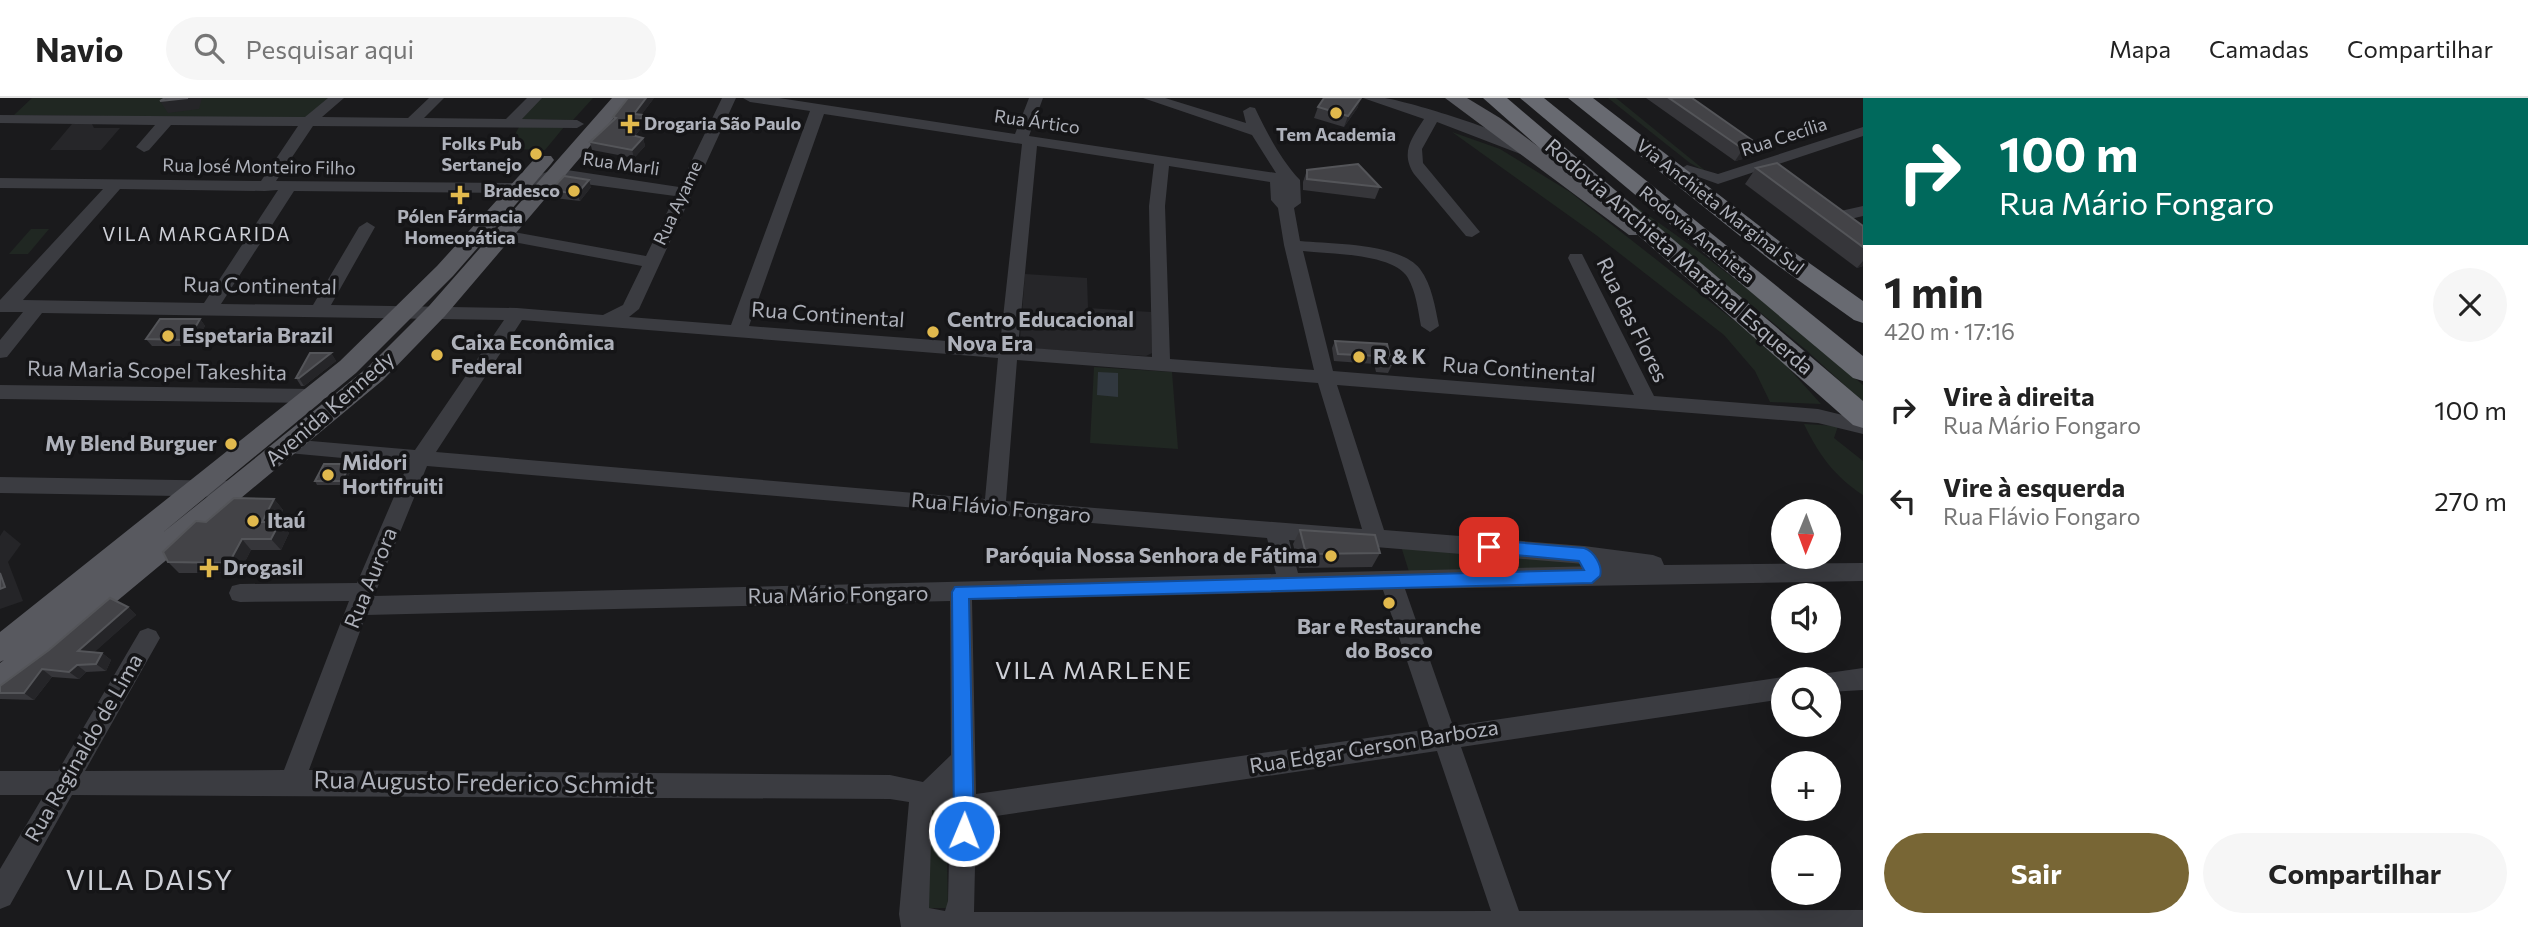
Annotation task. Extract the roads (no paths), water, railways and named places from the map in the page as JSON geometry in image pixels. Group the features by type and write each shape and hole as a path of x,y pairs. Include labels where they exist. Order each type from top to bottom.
{"highway":[{"name":"Rodovia Anchieta Marginal Esquerda","path":"1494,98 1541,148 1728,301 1863,417"},
{"name":"Rodovia Anchieta","path":"1531,98 1863,371"},
{"name":"Rodovia Anchieta","path":"1546,98 1863,355"},
{"name":"Via Anchieta Marginal Sul","path":"1579,98 1779,254 1859,310"},
{"path":"1595,98 1686,170 1721,189 1859,310"},
{"path":"1541,148 1726,259"}],"main road":[{"name":"Avenida Kennedy","path":"0,649 314,396 407,310 599,98"},
{"name":"Avenida Kennedy","path":"0,681 375,374 437,312 622,98"},
{"path":"1454,98 1541,148"}],"street":[{"path":"265,186 309,121 337,98"},
{"path":"412,122 437,98"},
{"path":"511,122 535,98"},
{"name":"Rua Ayame","path":"636,316 650,262 729,98"},
{"name":"Rua Ártico","path":"750,98 808,104 1025,140 1281,177"},
{"path":"995,508 1025,140 1036,98"},
{"path":"1150,98 1258,132"},
{"path":"1225,121 1250,111 1259,98"},
{"path":"1370,98 1541,148"},
{"path":"738,331 808,104"},
{"path":"1250,111 1258,132 1280,160 1281,177 1292,180 1294,202 1286,206 1292,245 1325,379 1376,538"},
{"path":"1433,116 1412,151 1413,160 1419,171 1472,232"},
{"path":"3,127 37,120 577,124"},
{"path":"144,147 167,120"},
{"name":"Rua Cecília","path":"1721,189 1768,163 1863,131"},
{"path":"1161,364 1157,206 1162,160"},
{"path":"1768,163 1789,178"},
{"path":"518,188 553,175"},
{"name":"Rua Marli","path":"553,175 682,192"},
{"name":"Rua José Monteiro Filho","path":"0,183 518,188"},
{"path":"4,306 116,184"},
{"path":"209,309 289,186"},
{"path":"1863,211 1837,212 1863,231"},
{"path":"319,310 367,227"},
{"path":"503,235 650,262"},
{"path":"1292,245 1385,257 1407,266 1416,278 1430,326"},
{"name":"Rua das Flores","path":"1576,258 1647,402"},
{"name":"Rua Continental","path":"4,306 407,310 605,320 636,316 738,331 1818,416 1863,427"},
{"path":"0,352 37,307"},
{"name":"Rua Aurora","path":"292,782 362,599 421,459 517,314"},
{"path":"1804,367 1833,401 1833,412 1818,416"},
{"name":"Rua Maria Scopel Takeshita","path":"0,392 314,396"},
{"name":"Rua Flávio Fongaro","path":"288,446 995,508 1584,555 1713,573"},
{"path":"0,485 236,489"},
{"path":"1276,531 1289,583"},
{"path":"1584,555 1593,566 1592,576"},
{"name":"Rua Mário Fongaro","path":"240,593 362,599 961,592 1713,573 1863,572"},
{"path":"1391,581 1509,923"},
{"path":"951,926 962,901 964,759 961,592"},
{"name":"Rua Reginaldo de Lima","path":"0,895 62,783 148,638"},
{"path":"1841,680 1863,679"},
{"name":"Rua Edgar Gerson Barboza","path":"964,807 997,805 1445,736 1771,690"},
{"path":"964,759 952,775 929,794 919,808 914,920 951,926 1863,924"},
{"name":"Rua Augusto Frederico Schmidt","path":"0,783 292,782 890,787 929,794 964,807"}],"place":[{"name":"Tem Academia","path":"1336,113"},
{"name":"Drogaria São Paulo","path":"630,124"},
{"name":"Folks Pub Sertanejo","path":"536,154"},
{"name":"Bradesco","path":"574,191"},
{"name":"Pólen Fármacia Homeopática","path":"460,195"},
{"name":"Centro Educacional Nova Era","path":"933,332"},
{"name":"Espetaria Brazil","path":"168,336"},
{"name":"Caixa Econômica Federal","path":"437,355"},
{"name":"R & K","path":"1359,357"},
{"name":"My Blend Burguer","path":"231,444"},
{"name":"Midori Hortifruiti","path":"328,475"},
{"name":"Itaú","path":"253,521"},
{"name":"Paróquia Nossa Senhora de Fátima","path":"1331,556"},
{"name":"Drogasil","path":"209,568"},
{"name":"Bar e Restauranche do Bosco","path":"1389,603"}],"district":[{"name":"VILA MARGARIDA","path":"197,234"},
{"name":"VILA MARLENE","path":"1094,671"},
{"name":"VILA DAISY","path":"150,880"}]}
